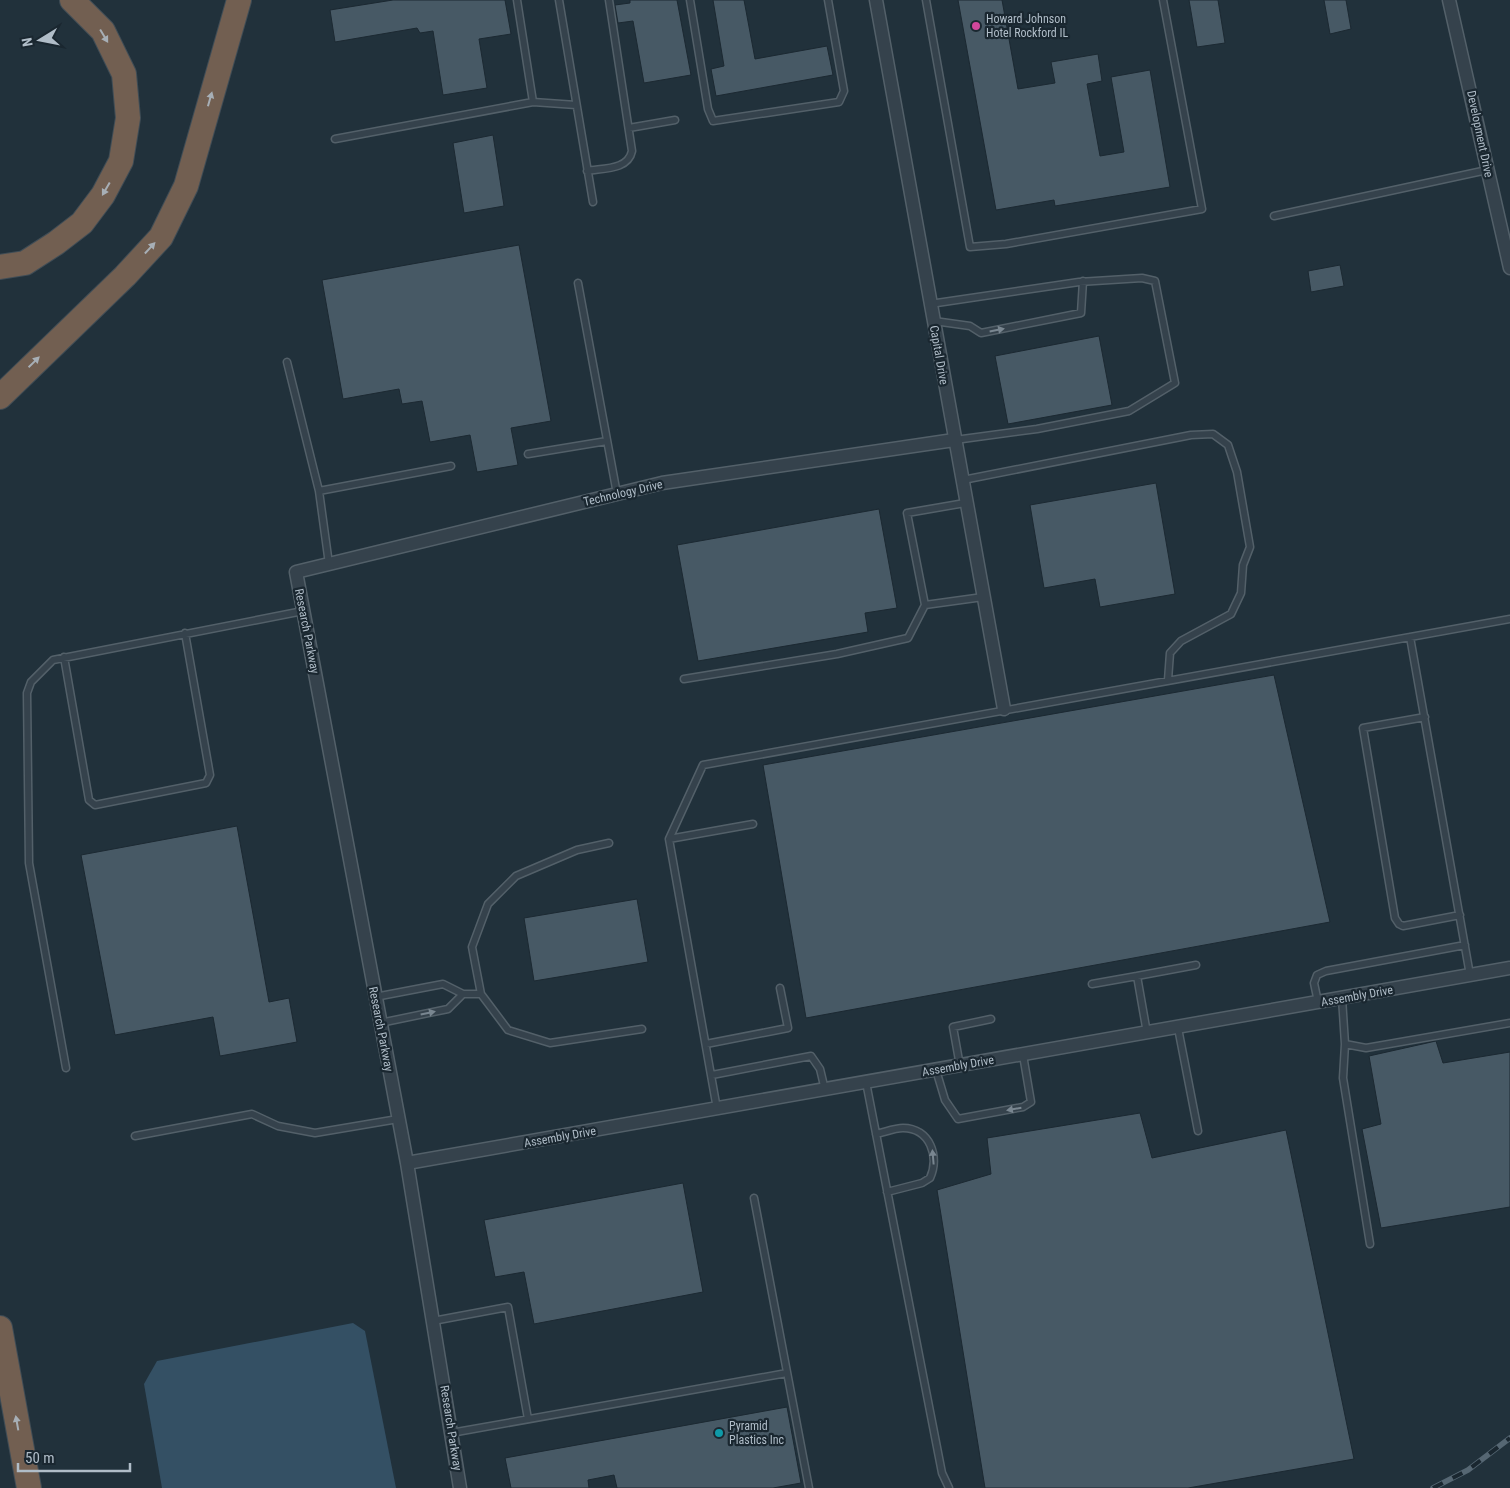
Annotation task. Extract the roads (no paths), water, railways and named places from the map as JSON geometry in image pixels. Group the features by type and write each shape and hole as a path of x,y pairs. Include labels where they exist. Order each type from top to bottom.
{"highway":[{"path":"0,267 25,263 56,244 82,223 103,195 121,161 128,118 124,74 102,32 72,0"},
{"path":"0,397 125,276 161,237 186,186 238,0"},
{"path":"0,1328 29,1488"}],"street":[{"name":"Capital Drive","path":"876,0 961,480 1004,709"},
{"name":"Development Drive","path":"1449,0 1510,268"},
{"name":"Technology Drive","path":"296,572 662,483 954,440"},
{"name":"Research Parkway","path":"296,572 406,1163 460,1488"},
{"name":"Assembly Drive","path":"406,1163 1510,968"}],"lane":[{"path":"517,0 533,102"},
{"path":"558,0 593,202"},
{"path":"587,171 624,165 630,158 632,151 609,0"},
{"path":"690,0 708,109 713,121 838,102 844,92 828,0"},
{"path":"926,0 970,247 1006,244 1202,209 1163,0"},
{"path":"335,139 533,102 576,105"},
{"path":"629,128 675,120"},
{"path":"1274,216 1487,170"},
{"path":"930,304 1083,281 1142,278 1155,281 1175,383 1129,411 1037,429 954,440"},
{"path":"933,320 970,326 981,332 1081,314 1083,281"},
{"path":"578,283 617,494"},
{"path":"287,362 319,491 329,564"},
{"path":"961,480 1191,435 1213,434 1228,445 1237,472 1250,548 1244,565 1241,593 1231,614 1181,641 1170,653 1168,680"},
{"path":"528,454 607,441"},
{"path":"319,491 452,466"},
{"path":"684,679 837,654 908,638 925,605 907,513 966,503"},
{"path":"925,605 983,596"},
{"path":"66,1068 29,862 27,693 31,682 53,660 64,657 304,610"},
{"path":"717,1109 669,839 703,765 1004,709 1510,619"},
{"path":"64,657 89,800 95,805 206,783 210,775 185,633"},
{"path":"1410,637 1470,976"},
{"path":"1425,717 1363,728 1395,918 1403,926 1460,916"},
{"path":"669,839 753,824"},
{"path":"609,843 577,850 516,876 488,904 472,948 481,994 508,1030 550,1043 642,1030"},
{"path":"1318,1003 1314,983 1318,975 1326,971 1465,945"},
{"path":"1092,984 1196,965"},
{"path":"1137,976 1147,1033"},
{"path":"375,997 443,984 463,994 481,994"},
{"path":"706,1044 788,1028 780,988"},
{"path":"380,1023 448,1009 463,994"},
{"path":"1342,998 1345,1044 1343,1078 1370,1244"},
{"path":"960,1066 953,1027 991,1019"},
{"path":"1345,1044 1366,1048 1510,1023"},
{"path":"1178,1028 1198,1130"},
{"path":"936,1070 945,1100 958,1119 1023,1108 1031,1102 1023,1055"},
{"path":"712,1075 811,1056 820,1069 825,1090"},
{"path":"866,1082 942,1473 949,1488"},
{"path":"134,1136 252,1114 278,1126 315,1133 398,1119"},
{"path":"876,1134 904,1128 917,1130 932,1146 934,1159 930,1178 922,1183 887,1192"},
{"path":"754,1198 809,1488"},
{"path":"433,1320 508,1307 528,1419"},
{"path":"451,1433 787,1373"}],"water":[{"path":"353,1323 365,1331 396,1488 162,1488 144,1384 157,1361"}],"railway":[{"path":"1433,1488 1468,1470 1510,1438"}],"place":[{"name":"Howard Johnson Hotel Rockford IL","path":"976,26"},
{"name":"Pyramid Plastics Inc","path":"719,1433"}]}
